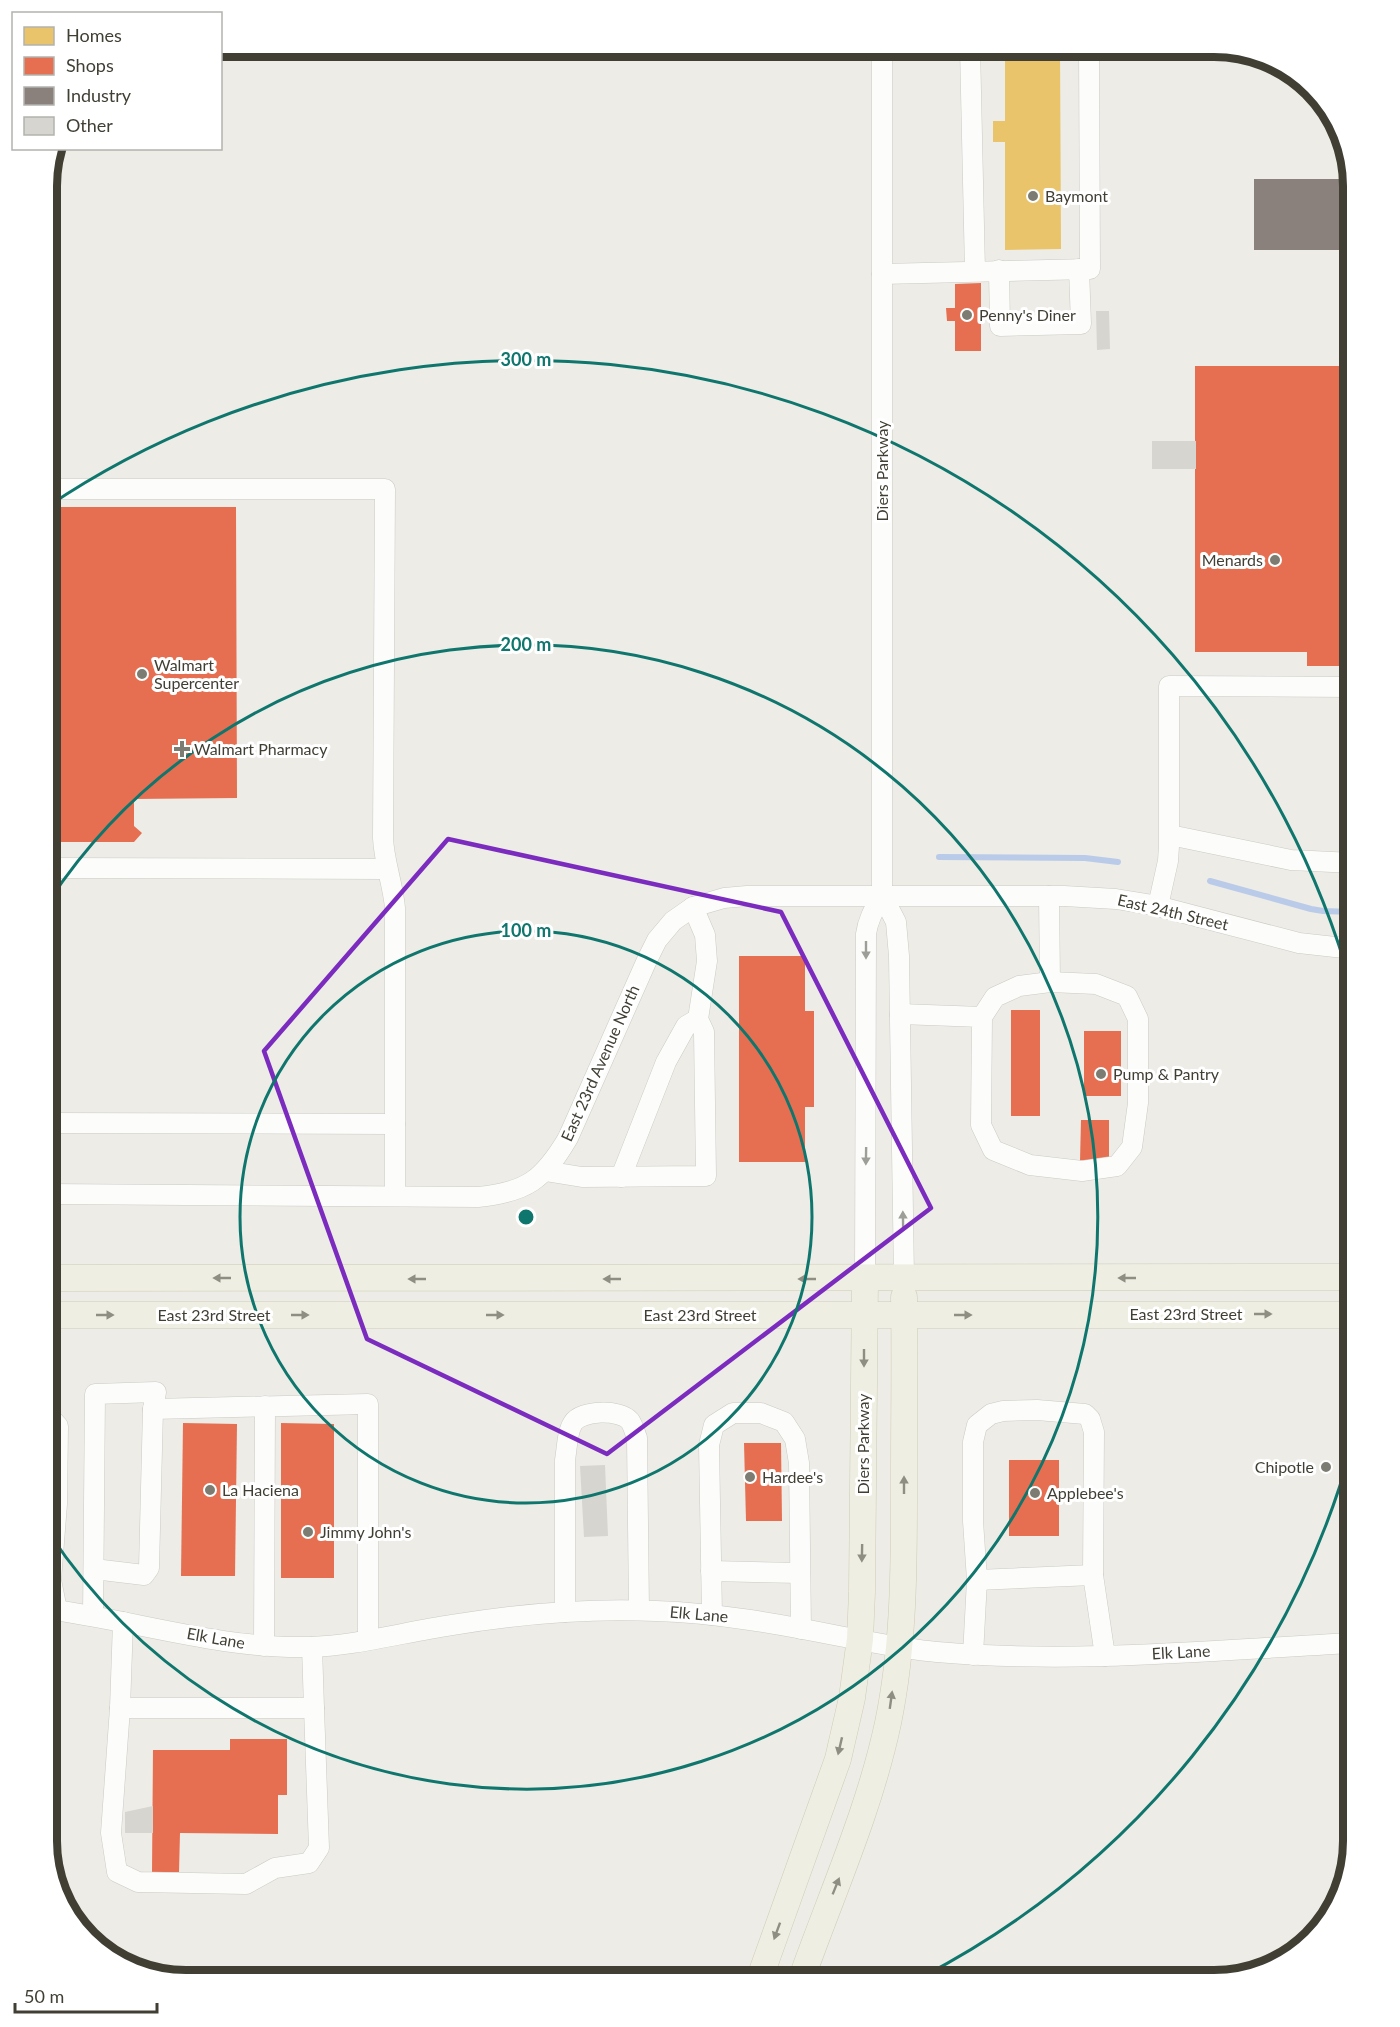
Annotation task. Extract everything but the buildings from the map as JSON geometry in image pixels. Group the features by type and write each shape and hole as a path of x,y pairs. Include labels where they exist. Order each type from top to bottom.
{"main road":[{"path":"57,1278 1343,1277"},
{"name":"Diers Parkway","path":"805,1970 857,1834 873,1783 888,1722 899,1648 904,1575 904,1278"},
{"name":"Diers Parkway","path":"763,1970 838,1759 852,1698 860,1639 862,1592 865,1279"},
{"name":"East 23rd Street","path":"57,1315 1343,1315"}],"street":[{"name":"Diers Parkway","path":"865,1279 866,934 873,911 882,895 882,57"},
{"path":"970,57 975,271"},
{"path":"882,274 1090,269 1089,57"},
{"path":"999,270 1000,326 1081,324 1079,269"},
{"path":"57,489 385,489 383,838 386,869 393,886 395,908 395,1196"},
{"path":"1158,906 1168,861 1170,835 1169,686 1343,687"},
{"path":"1170,835 1291,860 1343,863"},
{"path":"57,868 386,869"},
{"name":"Diers Parkway","path":"882,895 890,908 898,931 904,1278"},
{"name":"East 24th Street","path":"882,895 1116,898 1158,906 1299,943 1343,948"},
{"name":"East 23rd Avenue North","path":"57,1194 495,1195 521,1189 545,1171 568,1138 646,960 657,940 673,921 693,907 724,898 882,895"},
{"path":"1049,896 1050,982"},
{"path":"545,1171 582,1177 706,1176 704,1032 698,1018 707,961 705,935 693,907"},
{"path":"1050,982 1096,984 1127,996 1138,1019 1138,1103 1132,1147 1117,1166 1082,1171 1030,1166 993,1150 981,1125 982,1017 995,997 1019,986 1050,982"},
{"path":"900,1014 982,1017"},
{"path":"621,1177 666,1062 686,1026 698,1018"},
{"path":"57,1123 395,1124"},
{"path":"93,1616 95,1394 156,1392 153,1409 149,1568 144,1575 94,1569"},
{"path":"153,1409 368,1404 368,1640"},
{"path":"264,1646 265,1406"},
{"path":"973,1654 977,1580 974,1521 974,1442 977,1425 991,1414 1018,1410 1085,1414 1090,1419 1094,1432 1093,1575 1104,1656"},
{"path":"565,1612 565,1460 573,1423 581,1416 598,1413 620,1414 629,1420 637,1438 639,1610"},
{"path":"712,1615 709,1445 714,1425 734,1413 761,1413 784,1422 795,1439 799,1463 801,1629"},
{"path":"57,1425 57,1504"},
{"path":"711,1571 800,1573"},
{"path":"977,1580 1093,1575"},
{"name":"Elk Lane","path":"57,1610 264,1646 312,1647 472,1622 565,1612 639,1610 712,1615 860,1639 899,1648 1031,1657 1104,1656 1343,1644"},
{"path":"123,1622 120,1708 111,1833 117,1872 138,1882 246,1884 275,1868 309,1863 319,1848 312,1647"},
{"path":"120,1708 314,1708"}],"highlighted area":[{"path":"448,839 781,912 931,1208 607,1454 367,1339 264,1051"}],"waterway":[{"path":"939,857 1085,858 1118,862"},
{"path":"1210,881 1311,909 1343,912"}],"place":[{"name":"Baymont","path":"1033,196"},
{"name":"Penny's Diner","path":"967,315"},
{"name":"Menards","path":"1275,560"},
{"name":"Walmart Supercenter","path":"142,674"},
{"name":"Walmart Pharmacy","path":"182,749"},
{"name":"Pump & Pantry","path":"1101,1074"},
{"name":"Chipotle","path":"1326,1467"},
{"name":"Hardee's","path":"750,1477"},
{"name":"La Haciena","path":"210,1490"},
{"name":"Applebee's","path":"1035,1493"},
{"name":"Jimmy John's","path":"308,1532"}]}
